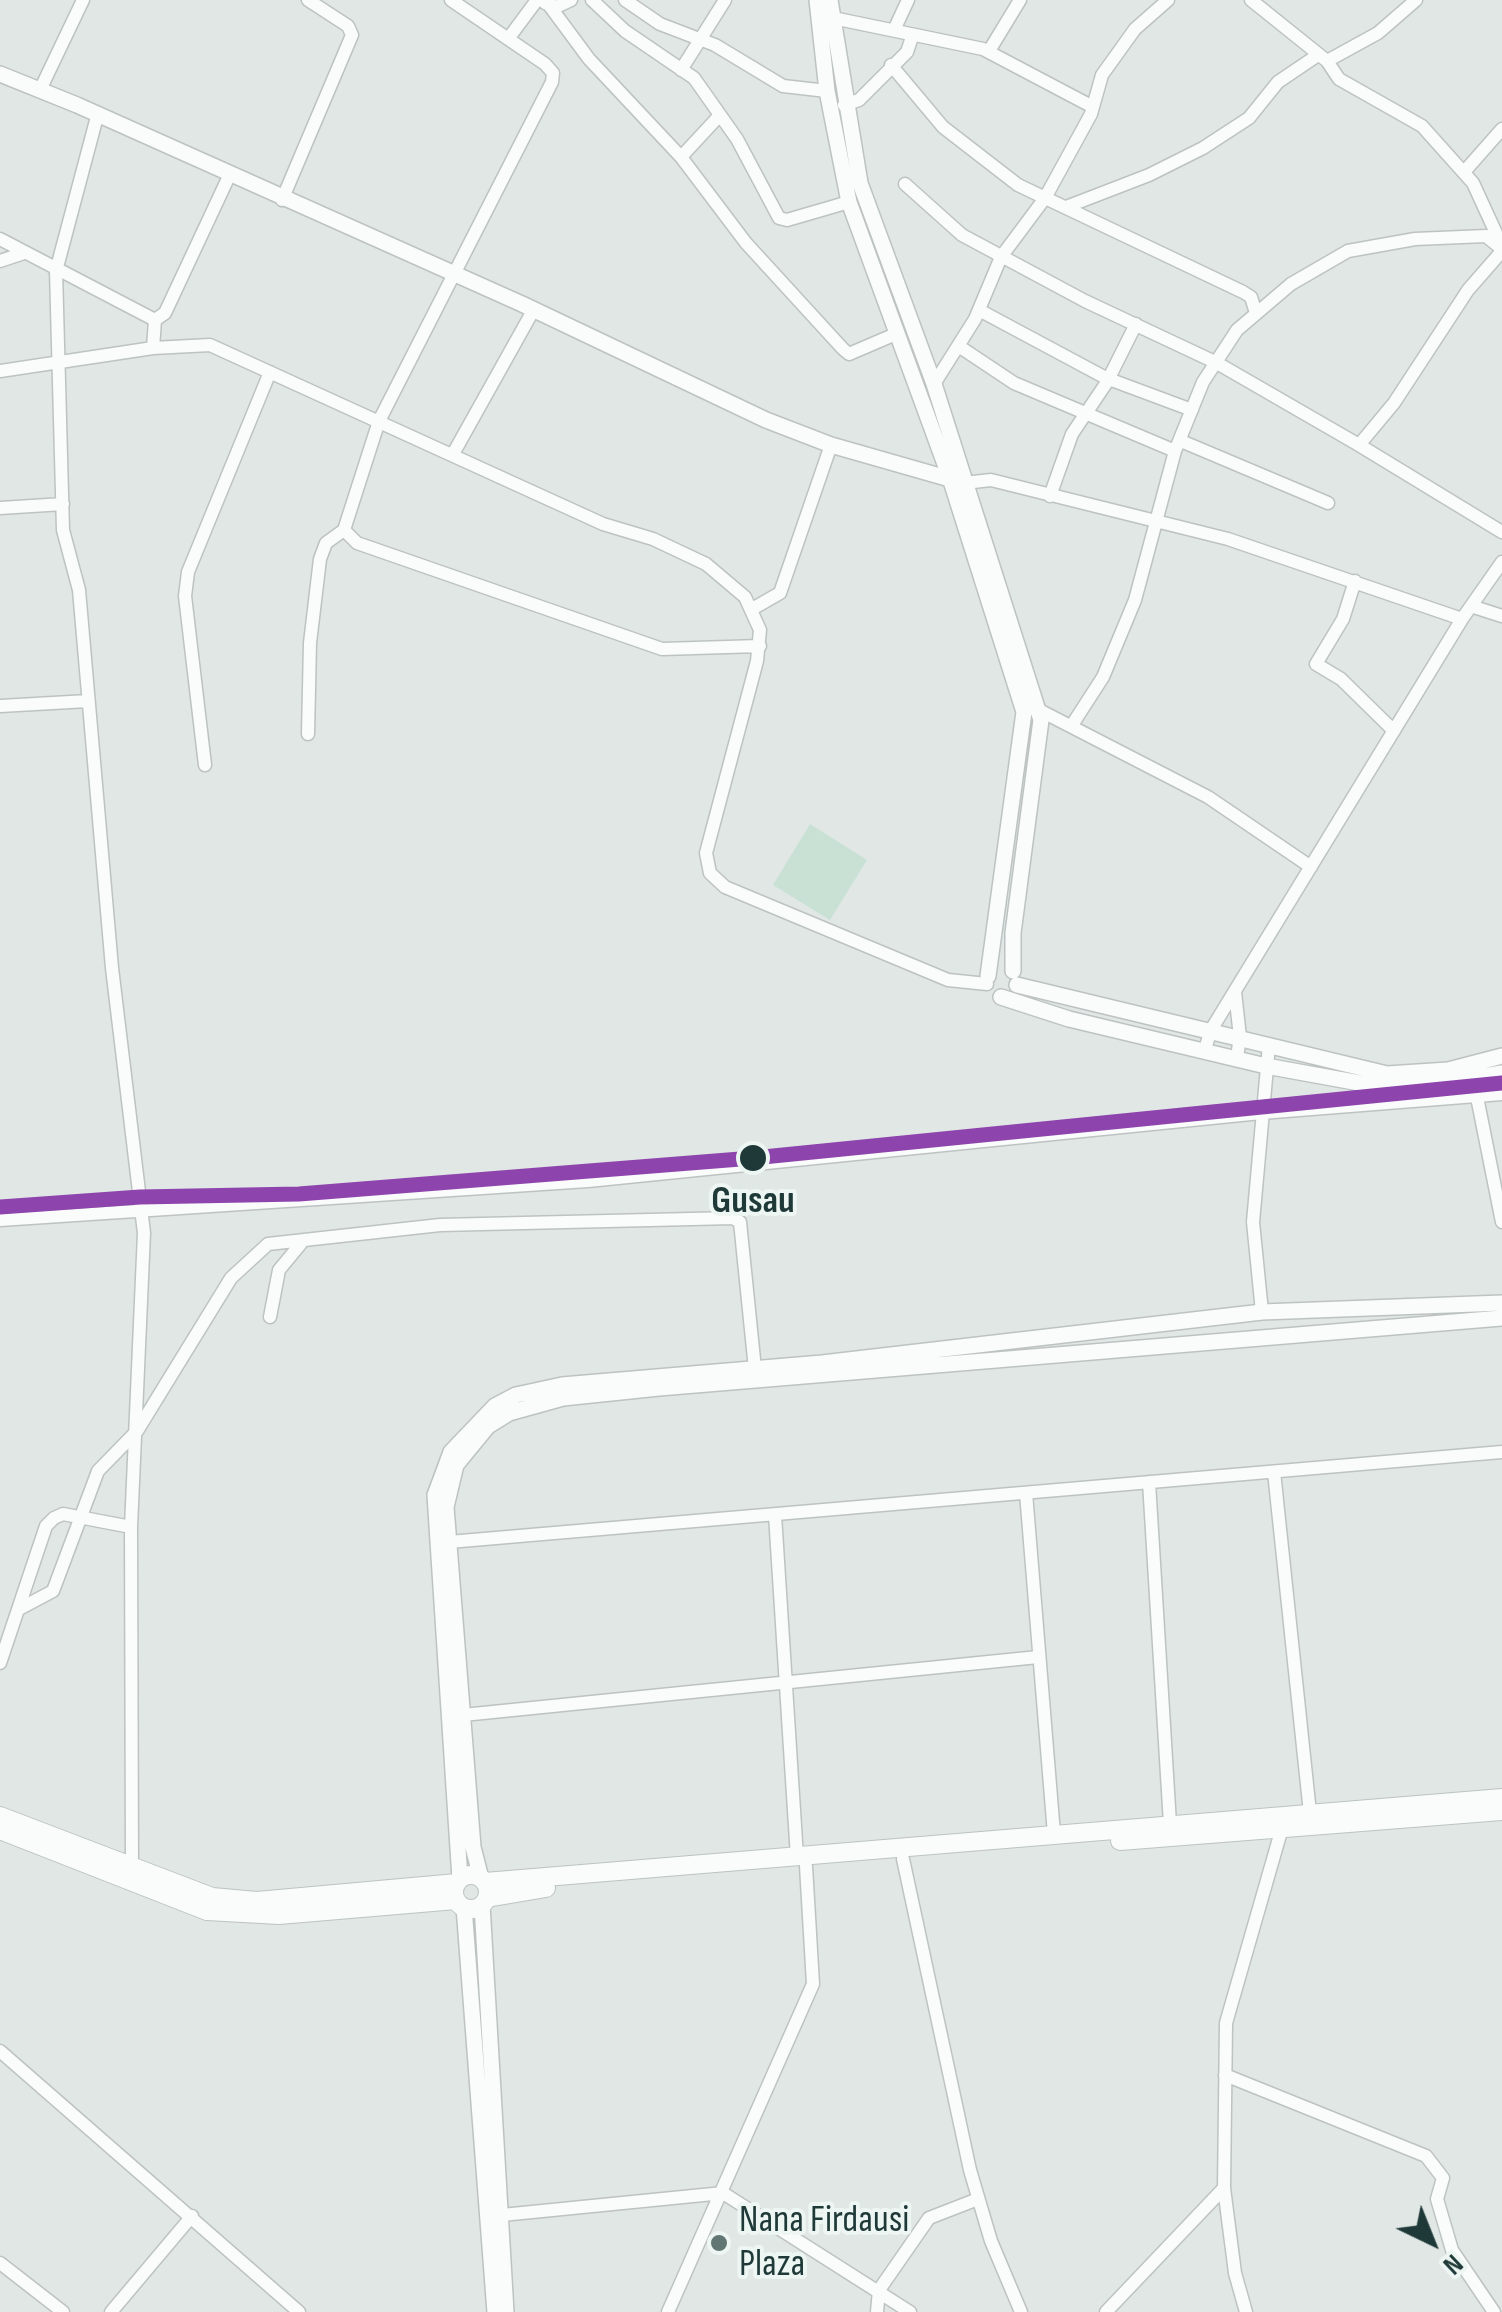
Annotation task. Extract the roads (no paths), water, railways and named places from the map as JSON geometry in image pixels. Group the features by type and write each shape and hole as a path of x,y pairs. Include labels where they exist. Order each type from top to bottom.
{"main road":[{"path":"0,1816 212,1897 256,1901 542,1888 1054,1834 1502,1798"},
{"path":"801,1862 903,1859 1502,1811"},
{"path":"0,1830 207,1911 279,1914 472,1891"}],"street":[{"path":"40,90 83,0"},
{"path":"282,200 352,35 326,4 308,0"},
{"path":"308,734 310,643 320,559 326,542 344,530 379,421 451,273 552,82 553,74 544,64 452,0"},
{"path":"541,2 556,7 571,0"},
{"path":"592,0 625,31 694,78 720,115 779,218 787,220 850,202"},
{"path":"625,0 660,24 699,38 783,86 827,91"},
{"path":"681,70 725,0"},
{"path":"816,0 827,91 850,202 957,480 1038,710 1040,729 1013,933 1015,978 1012,994 1001,997"},
{"path":"830,0 844,105 860,183 934,384 957,480 1024,712 988,980 1001,997 1070,1019 1266,1066 1365,1084 1430,1085 1474,1080 1502,1056"},
{"path":"894,30 908,0"},
{"path":"989,51 1020,0"},
{"path":"1251,0 1322,58 1340,79 1422,126 1482,198 1502,249"},
{"path":"1066,207 1149,175 1202,148 1249,118 1294,67 1378,33 1416,0"},
{"path":"934,384 979,310 1001,257 1045,198 1093,107 1102,75 1120,47 1165,1"},
{"path":"508,39 541,2"},
{"path":"541,2 681,157 746,242 849,354 898,333"},
{"path":"833,18 989,51 1093,107"},
{"path":"844,105 859,100 906,52 912,37"},
{"path":"891,65 943,127 1018,184 1252,296 1256,313"},
{"path":"0,74 98,114 534,310 715,397 831,445 957,480 991,480 1228,539 1462,619"},
{"path":"98,114 56,271 67,550 79,590 112,968 142,1212 132,1528 132,1867"},
{"path":"681,157 720,115"},
{"path":"1464,172 1502,130"},
{"path":"155,320 166,314 230,174"},
{"path":"905,184 944,222 1001,257 1217,363 1502,532"},
{"path":"1072,725 1119,639 1135,600 1153,521 1178,446 1192,410 1236,330 1291,284 1357,248 1415,239 1486,236 1502,249"},
{"path":"0,239 155,320"},
{"path":"1359,445 1394,403 1468,290 1502,249"},
{"path":"0,260 24,253"},
{"path":"453,454 534,310"},
{"path":"979,310 1106,378 1192,410"},
{"path":"153,348 155,320"},
{"path":"1050,496 1065,449 1136,324"},
{"path":"0,371 153,348 210,346 603,524 653,540 706,564 736,588 752,609 760,630 760,646 706,854 710,873 725,887 948,980 988,980"},
{"path":"960,346 1014,383 1328,503"},
{"path":"205,765 185,596 188,572 270,372"},
{"path":"752,609 780,593 831,445"},
{"path":"0,508 63,504"},
{"path":"344,530 357,543 662,649 760,646"},
{"path":"1205,1049 1211,1030 1234,992 1462,619 1502,562"},
{"path":"1355,582 1343,619 1316,664 1342,679 1394,731"},
{"path":"1474,607 1502,616"},
{"path":"0,706 88,701"},
{"path":"1038,710 1208,797 1311,866"},
{"path":"988,980 996,968 1015,978 1127,1014 1240,1036 1387,1074 1474,1080 1502,1094"},
{"path":"1234,992 1240,1036 1237,1057"},
{"path":"1262,1312 1252,1222 1269,1046"},
{"path":"0,1220 588,1181 1261,1113 1502,1073"},
{"path":"1474,1080 1502,1222"},
{"path":"21,1608 53,1591 98,1471 137,1430 231,1278 268,1244 440,1224 732,1218 740,1222 755,1369"},
{"path":"270,1317 279,1270 305,1240"},
{"path":"496,2312 472,1891 473,1848 449,1542 448,1486 469,1447 509,1413 576,1390 1262,1312 1502,1304"},
{"path":"506,2312 502,2215 435,1495 450,1452 481,1416 516,1395 1502,1318"},
{"path":"449,1542 1502,1452"},
{"path":"1274,1472 1310,1814"},
{"path":"1149,1482 1170,1824"},
{"path":"1026,1493 1054,1834"},
{"path":"0,1664 46,1526 63,1514 132,1528"},
{"path":"668,2312 813,1984 785,1685 776,1516"},
{"path":"462,1715 1038,1657"},
{"path":"1246,2312 1235,2273 1224,2188 1226,2023 1282,1828"},
{"path":"903,1859 978,2199 1021,2312"},
{"path":"0,2051 299,2312"},
{"path":"1225,2075 1426,2156 1442,2178 1437,2198 1452,2250 1494,2312"},
{"path":"1106,2312 1224,2188"},
{"path":"502,2215 723,2193 910,2312"},
{"path":"877,2312 879,2290 928,2218 978,2199"},
{"path":"112,2312 192,2216"},
{"path":"0,2263 63,2312"}],"place":[{"name":"Gusau","path":"753,1158"},
{"name":"Nana Firdausi Plaza","path":"719,2243"}]}
